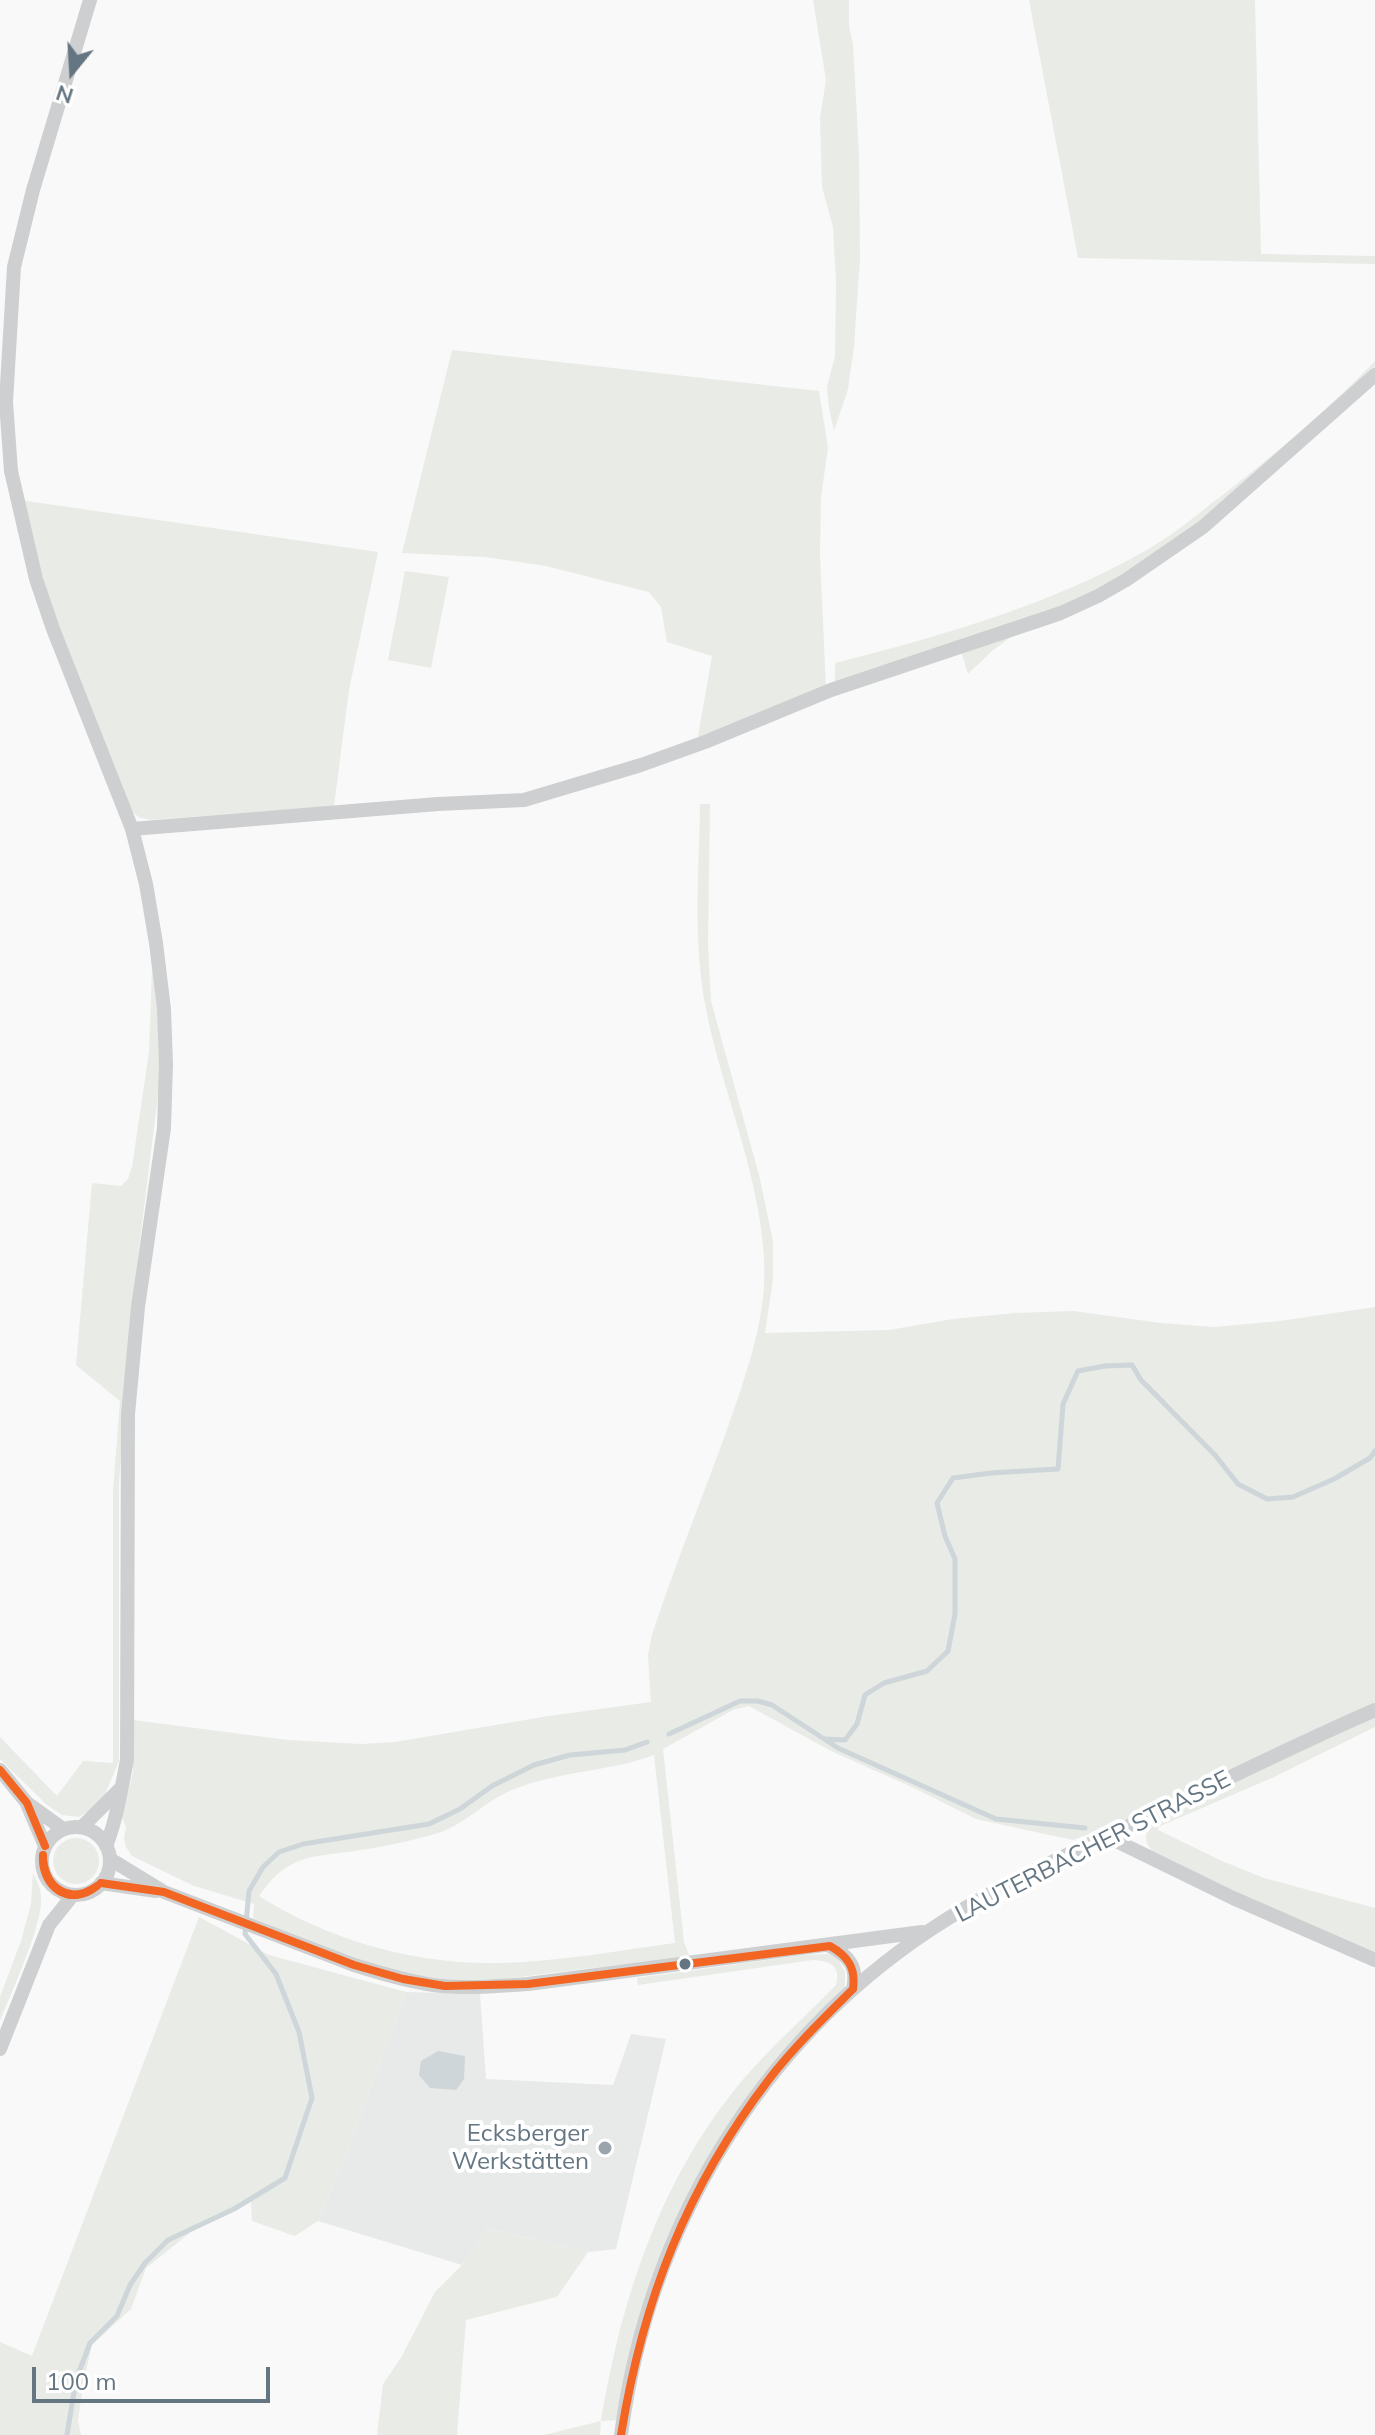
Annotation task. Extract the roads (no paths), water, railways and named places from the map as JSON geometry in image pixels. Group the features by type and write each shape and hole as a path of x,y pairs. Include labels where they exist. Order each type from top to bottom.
{"street":[{"path":"90,0 33,190 14,267 8,337 6,426 11,471 36,579 132,829 146,884 164,1009 166,1064 164,1128 138,1307 128,1414 127,1760 108,1853 109,1869 101,1883 92,1891 73,1895 64,1893 52,1885 42,1864 45,1846 51,1837 63,1829 82,1827 98,1835 108,1853 164,1892"},
{"path":"132,829 524,800 641,765 831,690 1061,613 1126,580 1203,527 1375,375"},
{"name":"LAUTERBACHER STRASSE","path":"621,2435 635,2358 652,2297 701,2180 770,2077 853,1989 930,1930 974,1902 1106,1836 1375,1710"},
{"path":"0,1770 27,1803 63,1829"},
{"path":"82,1827 119,1790"},
{"path":"27,1803 45,1846"},
{"path":"1106,1836 1233,1898 1375,1960"},
{"path":"101,1883 164,1892 383,1974 436,1986 528,1984 830,1946 930,1930"},
{"path":"49,1925 52,1885"},
{"path":"0,2049 49,1925 73,1895"},
{"path":"830,1946 844,1953 851,1962 855,1979 853,1989"}],"waterway":[{"path":"825,1739 845,1740 857,1724 865,1695 884,1683 927,1671 948,1651 955,1614 955,1559 945,1536 937,1503 953,1478 1058,1469 1063,1404 1078,1371 1132,1365 1141,1380 1215,1455 1238,1484 1267,1499 1293,1497 1334,1479 1370,1458 1375,1451"},
{"path":"669,1734 740,1701 758,1701 772,1705 838,1748 996,1819 1085,1828"},
{"path":"67,2435 76,2380 90,2343 117,2316 130,2285 145,2263 168,2240 234,2209 285,2178 312,2098 299,2032 276,1974 245,1934 249,1891 263,1867 279,1852 303,1844 429,1824 534,1765 570,1755 625,1750 647,1742"}],"place":[{"name":"Ecksberger Werkstätten","path":"605,2148"}]}
